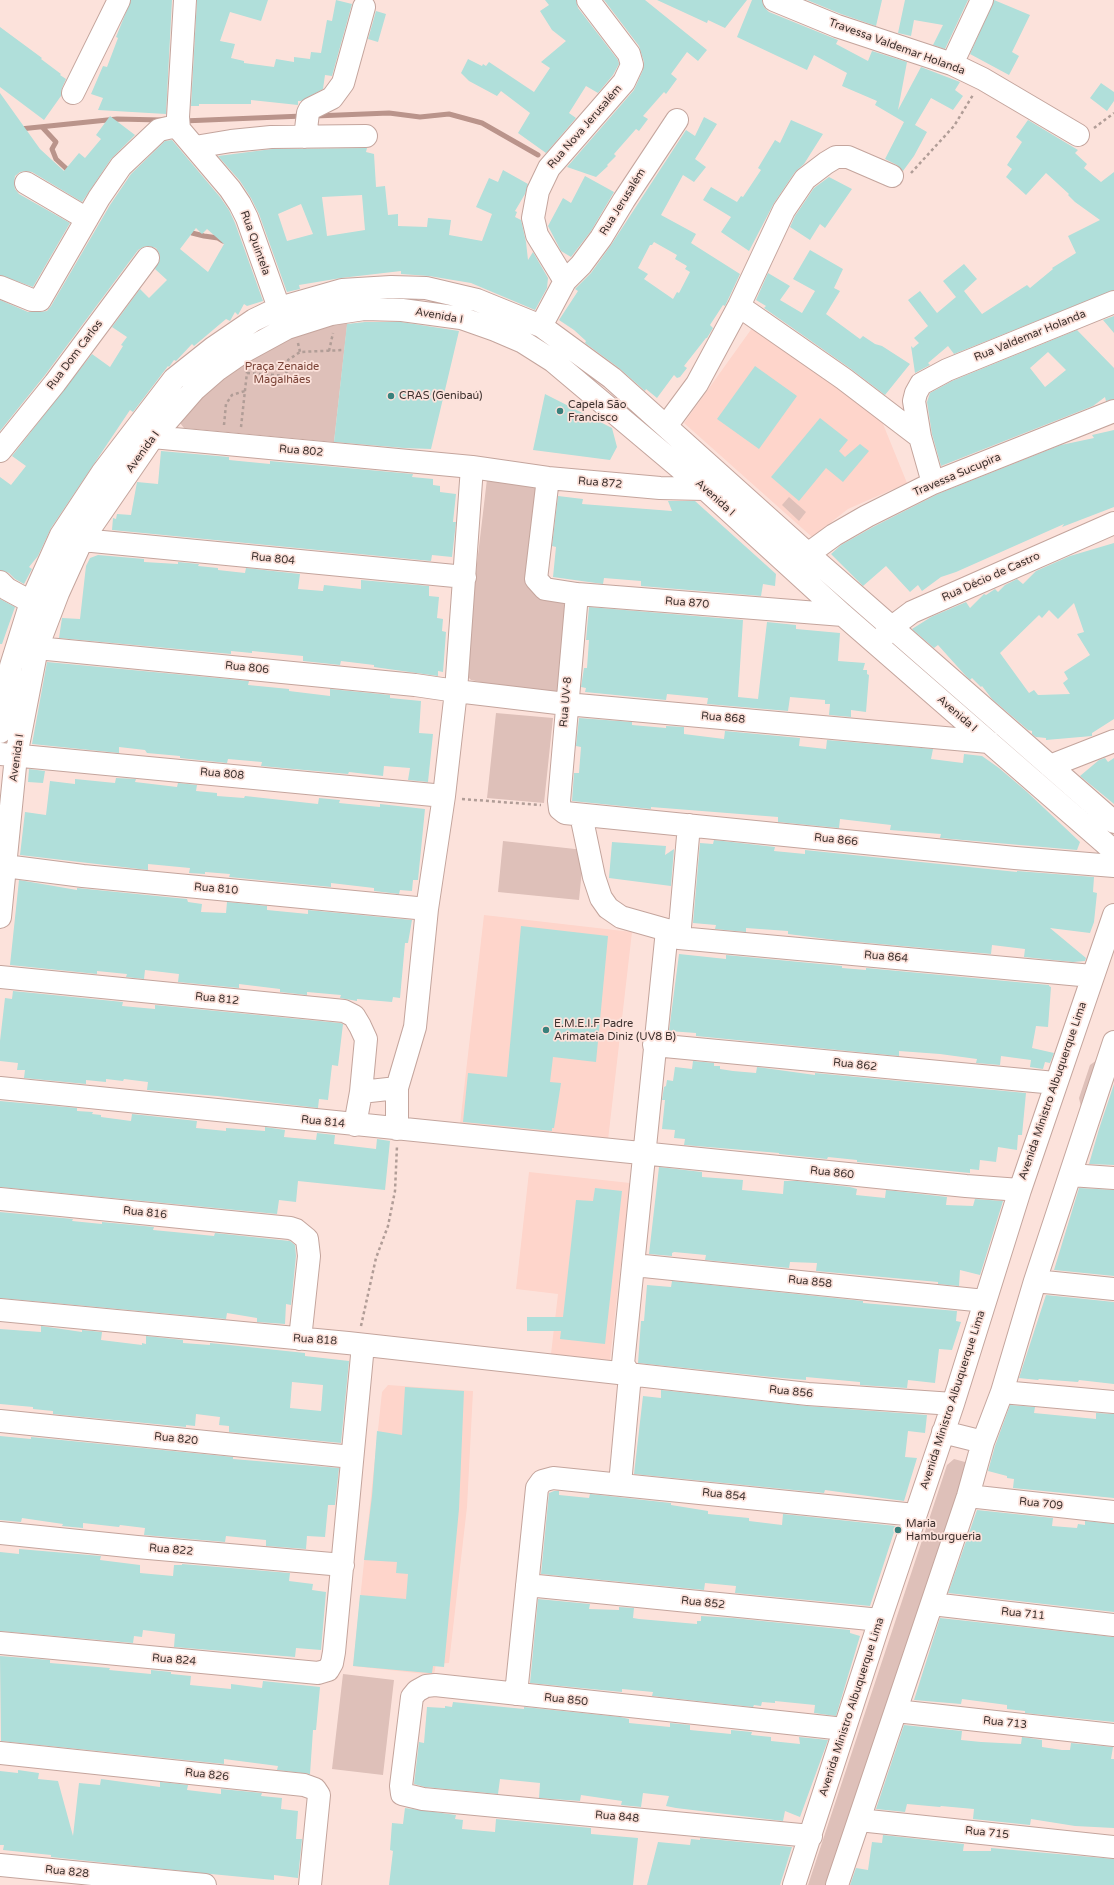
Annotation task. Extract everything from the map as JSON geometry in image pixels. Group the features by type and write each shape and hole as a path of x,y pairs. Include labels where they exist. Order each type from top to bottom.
{"street":[{"path":"73,93 119,0"},
{"path":"0,287 32,300 40,300 87,219 121,166 156,132 179,124 185,0"},
{"name":"Rua Nova Jerusalém","path":"565,281 536,235 533,218 538,191 549,168 624,82 632,65 629,54 588,0"},
{"name":"Travessa Valdemar Holanda","path":"774,0 837,26 952,64 983,79 1078,135"},
{"path":"952,64 982,0"},
{"path":"305,137 308,113 313,106 332,98 340,89 364,8"},
{"name":"Rua Jerusalém","path":"565,281 581,265 601,238 624,200 678,120"},
{"name":"Rua Quintela","path":"179,124 195,147 240,204 279,308"},
{"path":"195,147 231,141 305,137 366,136"},
{"path":"666,426 696,384 739,306 784,210 805,179 826,163 836,158 848,157 892,176"},
{"path":"26,183 87,219"},
{"name":"Rua Dom Carlos","path":"0,451 55,383 148,258"},
{"path":"541,326 565,281"},
{"name":"Avenida I","path":"0,732 11,666 31,602 61,535 102,473 174,378 213,348 254,320 279,308 342,290 392,287 426,288 477,300 541,326 612,378 808,554 1114,822"},
{"name":"Rua Valdemar Holanda","path":"933,483 920,437 914,401 916,392 921,384 947,370 1114,302"},
{"path":"739,306 844,379 920,437"},
{"name":"Avenida I","path":"0,917 5,866 8,755 37,648 58,593 82,540 153,437 194,390 217,370 243,352 288,328 331,314 364,309 402,310 461,318 523,342 553,361 705,489 844,615 1114,851"},
{"name":"Travessa Sucupira","path":"808,554 834,535 867,516 933,483 1114,411"},
{"name":"Rua 802","path":"131,434 472,467"},
{"path":"397,1129 397,1088 415,1027 427,909 453,797 456,691 472,467"},
{"name":"Rua 872","path":"472,467 548,478 660,488 705,489 727,480"},
{"name":"Rua 870","path":"548,478 536,579 545,589 577,594 844,615"},
{"name":"Rua Décio de Castro","path":"877,644 892,627 912,612 1114,524"},
{"name":"Rua 804","path":"82,540 465,577"},
{"path":"0,582 7,589 31,602"},
{"name":"Rua UV-8","path":"577,594 558,801 594,877 601,898 608,908 621,917 673,934"},
{"name":"Rua 806","path":"37,648 415,685 456,691"},
{"name":"Rua 868","path":"456,691 566,704 989,742"},
{"path":"1050,766 1114,741"},
{"name":"Rua 808","path":"8,755 453,797"},
{"name":"Rua 866","path":"563,810 689,825 1015,858 1114,866"},
{"path":"620,1484 630,1375 623,1364 646,1154 654,1045 673,934 689,825"},
{"name":"Rua 810","path":"5,866 83,876 427,909"},
{"name":"Avenida Ministro Albuquerque Lima","path":"794,1885 811,1836 844,1729 943,1432 1055,1083 1114,915"},
{"name":"Rua 864","path":"673,934 1092,976"},
{"name":"Rua 812","path":"0,977 344,1011 354,1016 366,1039 361,1092 355,1125"},
{"path":"837,1885 968,1496 983,1442 1002,1392 1035,1281 1070,1175 1110,1066 1114,1042"},
{"name":"Rua 862","path":"654,1045 1055,1083"},
{"name":"Rua 814","path":"0,1088 646,1154"},
{"path":"361,1092 397,1088"},
{"name":"Rua 860","path":"646,1154 1020,1190"},
{"path":"1070,1175 1114,1178"},
{"name":"Rua 816","path":"0,1199 290,1228 301,1233 307,1239 309,1256 300,1339"},
{"name":"Rua 858","path":"634,1265 985,1301"},
{"path":"1035,1281 1114,1289"},
{"name":"Rua 818","path":"0,1310 362,1344 630,1375"},
{"path":"343,1565 362,1344"},
{"name":"Rua 856","path":"630,1375 808,1394 952,1404"},
{"path":"1002,1392 1114,1402"},
{"name":"Rua 820","path":"0,1421 352,1457"},
{"path":"943,1432 983,1442"},
{"name":"Rua 854","path":"527,1585 537,1488 542,1481 553,1478 915,1515"},
{"name":"Rua 709","path":"968,1496 1114,1512"},
{"name":"Rua 822","path":"0,1533 343,1565"},
{"name":"Rua 824","path":"0,1643 318,1673 328,1670 332,1663 343,1565"},
{"path":"516,1694 527,1585"},
{"name":"Rua 852","path":"527,1585 880,1620"},
{"name":"Rua 711","path":"932,1604 1114,1625"},
{"name":"Rua 850","path":"423,1799 402,1794 401,1786 412,1697 417,1691 426,1686 435,1685 844,1729"},
{"name":"Rua 713","path":"896,1711 1114,1735"},
{"name":"Rua 826","path":"0,1754 304,1785 315,1789 319,1795 310,1885"},
{"name":"Rua 848","path":"423,1799 811,1836"},
{"name":"Rua 715","path":"859,1820 1114,1846"},
{"name":"Rua 828","path":"0,1865 205,1885"}],"path":[{"path":"892,176 905,178 931,152 954,126 983,79"},
{"path":"1078,135 1084,135 1114,113"},
{"path":"329,350 334,327"},
{"path":"246,373 286,376 288,360 300,352 344,350"},
{"path":"241,433 247,367"},
{"path":"223,432 226,404 232,395 245,391"},
{"path":"453,797 563,810"},
{"path":"362,1344 360,1335 361,1323 376,1258 388,1226 395,1191 397,1129"}],"shaded area":[{"path":"755,324 881,419 907,483 848,509 812,537 684,423"},
{"name":"E.M.E.I.F Padre Arimateia Diniz (UV8 B)","path":"484,915 632,932 608,1140 460,1124"},
{"path":"529,1172 630,1183 610,1360 551,1354 558,1294 516,1289"},
{"path":"388,1385 473,1391 467,1507 449,1663 436,1664 434,1675 353,1666 382,1392"}],"green space":[{"name":"Praça Zenaide Magalhães","path":"348,317 334,442 184,428 180,423 202,398 229,373 295,332"},
{"path":"537,477 531,583 567,604 562,690 551,697 471,680 464,673 487,479"},
{"path":"789,497 806,512 799,521 782,505"},
{"path":"496,713 553,718 544,803 487,798"},
{"path":"503,841 584,850 579,900 498,892"},
{"path":"1097,1060 1081,1107 1079,1098 1090,1065"},
{"path":"954,1459 965,1462 968,1469 831,1885 808,1885 947,1465"},
{"path":"343,1674 394,1680 383,1775 332,1769"}],"building":[{"path":"131,0 172,0 166,114 98,110 103,98 91,94 103,66 107,67 118,38 116,37"},
{"path":"197,0 268,0 261,21 230,12 220,41 235,44 231,58 244,61 244,63 274,67 276,59 294,62 294,57 310,59 311,52 321,53 327,20 332,21 336,0 352,4 332,76 325,75 323,89 301,101 298,101 298,105 251,100 251,104 199,104 199,106 191,106"},
{"path":"545,0 576,0 578,8 618,60 619,64 613,75 598,93 586,86 569,113 576,118 546,153 518,133 530,113 501,91 497,96 469,81 461,73 468,59 482,66 483,64 486,66 489,62 534,92 550,68 541,62 566,41 552,30 540,11 549,5"},
{"path":"604,0 645,0 707,50 698,61 687,52 671,74 677,79 666,94 664,92 643,116 648,119 639,131 636,129 614,154 616,156 607,165 608,166 596,177 567,167 634,90 643,70 644,62 639,46"},
{"path":"657,0 747,0 725,28 708,20 707,23"},
{"path":"752,0 762,0 764,7 769,12 838,40 836,44 868,61 872,51 907,62 898,110 921,67 960,82 955,90 963,96 953,110 931,98 915,125 927,132 914,156 903,171 897,165 885,159 904,122 875,105 877,101 842,86 847,73 814,55 807,70 737,37"},
{"path":"807,0 882,0 876,26"},
{"path":"905,0 968,0 945,49 933,45 943,25 914,20 911,36 898,33"},
{"path":"994,0 1030,15 1012,52 1019,56 1009,75 970,54"},
{"path":"376,11 386,14 378,42 368,39"},
{"path":"0,27 42,58 41,59 66,79 62,88 61,96 44,120 0,87"},
{"path":"1101,83 1114,92 1114,101 1107,111 1090,98"},
{"path":"0,93 40,149 64,171 79,153 85,158 101,139 96,135 110,116 135,135 111,159 82,202 32,172 20,172 15,176 15,189 19,194 70,223 33,287 0,275"},
{"path":"704,117 717,124 695,159 706,167 694,182 683,175 661,215 696,234 691,243 740,274 725,306 723,305 710,325 713,328 707,338 684,366 687,368 680,377 677,378 674,375 657,398 646,389 645,391 619,368 585,343 586,341 574,330 559,320 578,291 575,289 591,273 611,245 686,130 695,136","holes":["654,242 677,255 675,259 687,266 685,269 690,272 679,293 677,292 673,299 644,279 648,274 638,268 650,245"]},
{"path":"791,120 823,134 804,164 795,172 774,203 749,251 721,232 731,217 703,200 711,187 737,202 741,196 743,197 761,170 758,168 775,140 780,143"},
{"path":"1028,120 1078,150 1075,153 1087,164 1084,168 1101,182 1114,172 1114,290 954,354 948,346 928,363 930,365 915,373 911,346 913,348 919,343 914,338 928,326 908,300 920,291 937,313 956,297 943,281 964,264 977,279 964,291 982,314 1027,285 1030,288 1053,269 1052,268 1076,253 1068,236 1100,220 1075,202 1068,195 1069,194 1046,173 1026,195 1006,177 1012,169 1007,165 1022,142 1016,137"},
{"path":"172,140 220,197 229,210 263,301 247,306 244,304 238,315 235,312 230,321 226,319 194,346 192,344 176,361 174,360 169,367 168,366 133,412 130,410 51,528 38,556 29,567 32,569 24,584 15,579 9,573 0,570 0,477 11,485 26,466 12,456 92,354 110,367 123,346 121,345 127,337 112,327 140,289 149,298 167,280 155,269 160,259 156,248 149,246 138,250 45,375 0,431 0,300 28,312 47,311 110,205 131,174 165,141","holes":["196,228 202,234 207,229 224,244 208,272 180,249"]},
{"path":"367,148 366,152 374,154 376,187 385,186 388,215 398,214 398,226 427,227 428,218 451,220 449,235 482,241 492,214 476,207 489,178 498,182 503,170 528,184 525,194 515,211 517,212 515,217 521,220 528,260 533,252 548,278 547,288 535,310 471,283 429,276 401,274 401,271 341,278 299,285 300,289 287,292 259,214 251,198 240,181 218,156 272,149","holes":["362,195 365,230 327,236 322,197","301,204 313,234 287,241 278,214"]},
{"path":"585,176 614,192 591,231 571,257 561,251 548,226 563,198 571,203"},
{"path":"829,177 852,189 825,228 820,224 810,240 790,227 795,216 814,188"},
{"path":"810,250 843,269 834,288 840,291 826,314 860,339 863,336 910,364 885,395 851,369 764,308 766,306 756,300 768,273 790,286 780,300 802,313 815,291 793,279"},
{"path":"1114,316 1114,333 1103,320"},
{"name":"CRAS (Genibaú)","path":"365,322 401,322 459,331 431,449 334,442 347,324"},
{"path":"1077,330 1114,368 1114,399 1106,401 1105,397 1093,406 941,466 932,434 927,402 930,393 952,381","holes":["1048,352 1066,370 1045,387 1030,368"]},
{"path":"755,366 797,396 759,449 717,419"},
{"name":"Capela São Francisco","path":"545,394 612,428 617,447 610,460 533,450"},
{"path":"820,418 848,440 839,451 845,457 860,444 869,451 843,482 826,468 799,501 771,477"},
{"path":"1114,430 1114,507 1062,527 1064,524 956,572 941,577 922,591 918,585 910,592 886,566 863,586 831,554 841,545 873,527 938,494 1061,445 1094,438 1092,435"},
{"path":"161,451 229,457 229,460 270,464 270,461 413,474 412,477 433,479 433,485 440,486 440,492 456,494 453,522 456,522 452,557 432,555 431,561 112,530 113,518 116,519 117,514 131,515 137,482 158,484"},
{"path":"558,496 583,499 582,504 672,511 668,501 695,501 776,574 775,586 763,584 761,596 641,586 641,581 604,578 603,584 553,577 556,547 552,546"},
{"path":"1114,543 1114,719 1092,733 1092,736 1046,740 1046,738 1036,737 1032,734 1032,731 1028,730 992,699 982,686 981,687 972,678 970,680 938,645 934,648 912,629 931,617 966,602 970,608 984,594 986,595 995,589 998,592 1005,585 1017,579 1023,584 1036,571 1070,556","holes":["1074,603 1084,632 1077,634 1090,655 1064,672 1068,679 1063,683 1070,694 1038,695 1034,690 1029,693 1000,653 1039,615 1042,618 1049,610 1058,619"]},
{"path":"98,555 144,559 144,562 178,564 178,562 199,564 198,566 218,568 218,570 245,573 246,568 300,574 298,589 323,591 324,585 361,589 361,580 429,586 429,596 439,597 437,618 443,619 442,631 446,632 443,672 438,671 438,676 341,661 340,665 303,661 303,656 252,651 252,653 231,651 231,654 59,638 62,618 80,619 86,566 90,558"},
{"path":"0,599 15,607 2,644 0,644"},
{"path":"589,607 743,620 738,697 758,699 767,622 796,625 796,629 840,633 838,661 865,663 863,670 867,670 867,674 869,675 866,712 851,710 851,717 829,715 830,704 825,704 825,700 790,697 788,711 707,704 708,698 667,694 666,700 585,692 586,688 581,687 584,668 587,668 589,640 586,640"},
{"path":"47,662 249,681 248,685 289,689 289,691 330,696 330,689 390,695 390,698 421,701 419,733 433,734 428,782 408,780 410,768 384,766 383,776 349,772 348,774 261,766 262,762 228,759 227,763 180,758 180,756 147,753 145,750 119,747 119,753 32,744"},
{"path":"579,718 632,722 632,725 666,728 666,726 684,727 684,734 724,739 725,731 800,738 799,746 826,749 827,740 933,749 931,759 963,763 964,754 982,756 1026,791 1080,842 1077,850 940,838 941,834 890,830 891,825 840,819 839,828 778,822 778,817 651,807 651,809 572,801 574,773 579,773 581,747 576,746"},
{"path":"1105,758 1108,762 1114,758 1114,804 1080,776 1099,760"},
{"path":"29,769 45,771 43,783 28,782"},
{"path":"116,778 136,779 135,782 177,787 178,783 197,785 196,791 217,793 217,796 244,798 245,796 318,804 319,798 340,800 339,803 380,807 380,804 425,809 418,880 413,880 412,891 400,890 399,894 374,891 374,888 331,883 331,887 229,877 230,874 205,872 205,874 189,873 190,868 148,864 148,870 20,855 25,812 46,815 50,781 75,784 75,779 115,783"},
{"path":"714,840 775,847 774,851 805,854 805,850 1017,872 1094,877 1093,892 1097,893 1094,922 1090,933 1050,928 1086,958 1085,961 1073,962 1024,957 1025,949 992,945 991,954 835,940 788,934 788,931 746,928 746,932 715,929 716,925 693,923 700,843 713,844"},
{"path":"612,842 666,846 665,855 674,849 671,886 609,878"},
{"path":"19,880 77,890 77,888 187,899 188,902 202,904 201,912 226,913 227,902 267,906 267,910 308,914 308,910 412,920 408,943 405,943 400,998 393,997 392,1002 357,999 357,1001 340,998 341,995 307,992 307,995 280,992 280,989 239,984 239,988 178,982 179,974 145,970 144,979 126,977 127,974 97,971 97,974 10,965"},
{"path":"521,926 608,936 596,1062 553,1057 550,1082 561,1083 554,1128 552,1128 552,1131 463,1122 468,1073 507,1077"},
{"path":"679,954 726,959 726,955 842,966 842,968 866,970 866,968 1049,985 1051,987 1048,1027 1036,1026 1032,1048 1054,1053 1050,1063 1045,1062 1043,1069 1030,1067 1031,1060 1001,1056 1000,1065 976,1063 977,1059 940,1054 899,1051 899,1056 696,1036 696,1033 669,1031"},
{"path":"13,991 123,1002 122,1006 155,1009 155,1005 340,1023 343,1024 338,1066 332,1065 328,1100 319,1099 318,1108 217,1096 147,1090 148,1082 124,1079 123,1081 106,1079 106,1082 86,1080 86,1084 24,1078 25,1070 17,1070 18,1063 0,1061 0,1041 5,998 12,999"},
{"path":"693,1061 714,1063 714,1066 720,1066 720,1069 733,1071 756,1073 757,1067 815,1075 815,1073 1026,1093 1022,1135 1018,1135 1017,1150 998,1147 996,1162 980,1160 979,1170 970,1169 970,1173 857,1162 857,1160 828,1157 827,1159 779,1153 684,1145 685,1139 674,1138 675,1130 662,1129 665,1100 662,1100 664,1087 666,1086 667,1080 673,1081 675,1067 692,1069"},
{"path":"1114,1084 1114,1165 1089,1164 1099,1129"},
{"path":"0,1101 77,1108 77,1111 93,1112 92,1114 101,1115 101,1117 131,1121 132,1114 197,1121 196,1128 226,1131 226,1128 265,1131 265,1127 285,1130 284,1137 316,1140 317,1133 335,1135 334,1144 376,1149 377,1139 390,1141 385,1190 298,1181 296,1202 279,1200 277,1214 0,1187"},
{"path":"659,1167 702,1172 702,1177 743,1180 742,1190 783,1194 784,1181 797,1181 850,1187 857,1189 856,1195 885,1198 886,1190 947,1197 946,1205 973,1206 975,1199 1003,1201 980,1275 960,1270 959,1286 938,1284 938,1282 816,1271 817,1263 790,1262 789,1268 705,1260 706,1255 674,1252 672,1253 672,1256 649,1254"},
{"path":"595,1188 622,1191 605,1344 560,1339 561,1331 527,1331 527,1317 563,1317 576,1200 593,1201"},
{"path":"1079,1188 1114,1190 1114,1276 1054,1270"},
{"path":"0,1212 73,1219 72,1221 102,1224 102,1222 154,1227 153,1230 214,1236 215,1233 290,1241 295,1245 296,1256 291,1305 286,1304 285,1324 257,1322 257,1318 227,1313 226,1319 0,1298"},
{"path":"672,1281 863,1301 863,1303 957,1311 956,1321 961,1322 952,1350 939,1349 935,1383 908,1380 907,1388 860,1385 860,1382 806,1377 806,1380 771,1377 638,1363 641,1321 644,1321 647,1285 671,1287"},
{"path":"1046,1295 1114,1302 1114,1384 1079,1380 1078,1382 1019,1378"},
{"path":"41,1326 82,1332 82,1330 102,1332 101,1340 142,1345 142,1343 146,1344 146,1336 183,1340 183,1343 210,1345 210,1343 305,1353 305,1356 349,1361 341,1443 229,1432 229,1426 219,1425 220,1417 196,1414 195,1426 186,1425 186,1427 53,1414 53,1411 33,1409 33,1407 0,1404 0,1329 41,1332","holes":["292,1382 323,1385 321,1411 290,1408"]},
{"path":"405,1387 464,1391 459,1509 444,1667 433,1666 432,1673 353,1666 360,1595 406,1599 408,1574 396,1573 397,1562 364,1560 372,1496 377,1431 402,1435"},
{"path":"661,1390 807,1406 927,1415 925,1433 908,1431 905,1457 917,1458 904,1501 825,1490 824,1493 634,1474 643,1396 661,1398"},
{"path":"1010,1405 1035,1407 1034,1413 1096,1419 1096,1413 1114,1414 1114,1498 1013,1488 1014,1479 988,1471 995,1446"},
{"path":"0,1436 31,1439 31,1437 233,1457 233,1459 339,1468 335,1505 328,1505 325,1537 307,1536 306,1549 266,1546 266,1540 226,1536 225,1542 144,1535 145,1528 120,1525 119,1527 83,1523 83,1528 62,1526 63,1524 22,1518 21,1522 0,1520"},
{"path":"559,1491 559,1495 589,1498 590,1494 671,1503 671,1505 708,1511 708,1514 749,1518 749,1521 782,1525 783,1514 896,1526 870,1606 735,1593 736,1586 705,1583 704,1590 541,1574 549,1493"},
{"path":"977,1510 1053,1518 1052,1526 1077,1528 1078,1524 1085,1525 1085,1521 1114,1524 1114,1612 948,1593"},
{"path":"19,1549 101,1556 100,1560 140,1565 140,1573 173,1576 174,1565 182,1564 290,1573 289,1581 313,1584 312,1590 326,1592 321,1650 296,1648 295,1657 174,1647 175,1634 143,1630 142,1637 134,1636 133,1643 0,1631 0,1552 19,1554"},
{"path":"538,1599 590,1604 589,1609 619,1610 619,1607 634,1608 633,1618 639,1619 697,1624 697,1621 701,1621 701,1616 733,1618 850,1630 850,1633 860,1636 836,1716 814,1713 815,1705 775,1701 775,1703 762,1702 761,1706 754,1705 753,1707 652,1696 653,1692 622,1689 622,1692 530,1683"},
{"path":"940,1618 1114,1637 1114,1722 1025,1713 1025,1711 1007,1709 1007,1705 962,1699 961,1704 914,1700"},
{"path":"0,1656 50,1660 50,1663 110,1668 109,1670 151,1674 151,1670 171,1672 171,1674 191,1676 190,1685 231,1689 231,1684 262,1688 263,1681 320,1687 316,1730 313,1730 310,1774 277,1770 278,1766 224,1759 224,1764 1,1741"},
{"path":"453,1702 524,1709 524,1707 620,1717 629,1719 629,1723 670,1727 670,1723 690,1725 690,1730 731,1734 731,1730 752,1732 751,1735 771,1737 771,1741 800,1744 799,1737 828,1740 800,1817 785,1811 783,1821 666,1806 669,1796 643,1793 641,1807 621,1805 622,1801 581,1795 580,1801 539,1798 540,1783 500,1779 498,1794 425,1787 414,1784 419,1742 424,1743 427,1707 452,1707"},
{"path":"904,1725 962,1731 961,1740 1021,1744 1022,1737 1042,1740 1042,1747 1062,1750 1070,1750 1071,1743 1113,1747 1111,1759 1114,1759 1114,1828 1075,1826 1031,1819 1030,1825 973,1819 974,1809 941,1806 907,1804 905,1812 876,1809"},
{"path":"18,1770 39,1773 38,1779 58,1781 73,1836 79,1783 100,1785 101,1779 160,1787 160,1782 188,1785 187,1790 221,1794 221,1789 262,1793 261,1796 282,1798 281,1809 298,1811 296,1839 302,1839 298,1878 274,1875 274,1880 51,1857 51,1855 3,1850 4,1845 0,1845 0,1771 18,1773"},
{"path":"405,1808 456,1815 455,1819 463,1820 462,1829 495,1832 496,1819 591,1828 591,1834 638,1838 633,1885 389,1885 393,1851 390,1850 392,1823 403,1824"},
{"path":"883,1835 964,1844 963,1851 991,1851 991,1848 1114,1859 1114,1885 850,1885 856,1868 868,1870 872,1842 882,1843"},
{"path":"700,1838 792,1847 780,1885 647,1885 658,1842 690,1845 691,1839 700,1840"}],"waterway":[{"path":"315,116 389,113 420,117 449,114 482,123 538,155"},
{"path":"183,121 303,116"},
{"path":"20,129 117,119 161,120"},
{"path":"43,128 56,142 52,149 56,159 71,173"},
{"path":"188,229 192,233 218,238 223,241"}],"place":[{"name":"CRAS (Genibaú)","path":"391,396"},
{"name":"Capela São Francisco","path":"560,411"},
{"name":"E.M.E.I.F Padre Arimateia Diniz (UV8 B)","path":"546,1030"},
{"name":"Maria Hamburgueria","path":"898,1530"}]}
